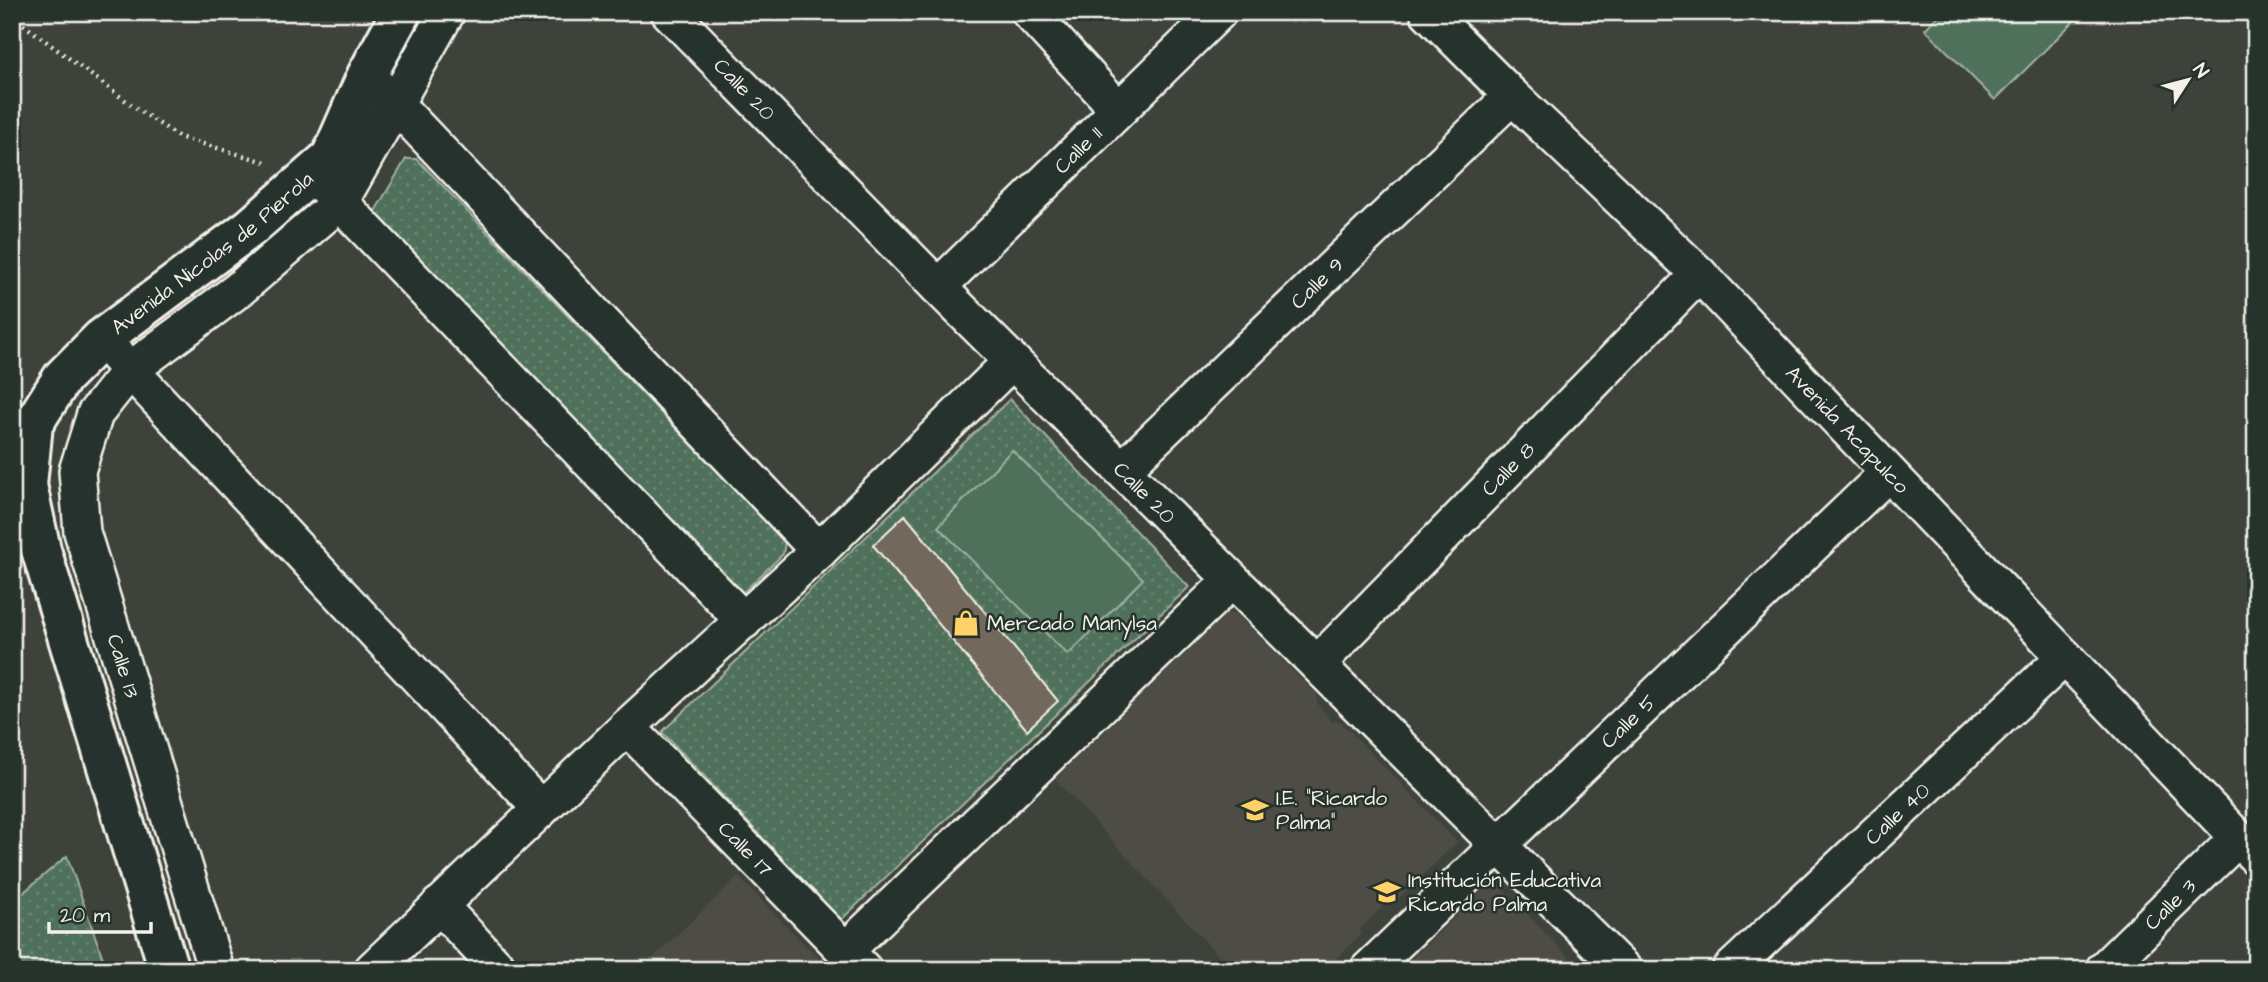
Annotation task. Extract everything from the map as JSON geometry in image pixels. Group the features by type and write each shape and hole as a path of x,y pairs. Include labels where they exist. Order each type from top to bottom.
{"street":[{"name":"Avenida Nicolas de Pierola","path":"169,970 41,550 19,491 33,424 63,377 101,339 250,228 313,176 331,157 367,75 401,12"},
{"name":"Calle 13","path":"216,970 82,532 77,471 95,414 130,370 237,290 340,202 447,12"},
{"name":"Calle 20","path":"669,12 938,287 1624,970"},
{"path":"1029,12 1118,109"},
{"name":"Calle 11","path":"938,287 1219,12"},
{"name":"Avenida Acapulco","path":"1429,12 1512,96 1699,274 2247,848"},
{"path":"367,75 820,551"},
{"name":"Calle 9","path":"1122,470 1512,96"},
{"path":"313,176 744,621"},
{"name":"Calle 8","path":"1317,664 1699,274"},
{"path":"101,339 541,809"},
{"path":"372,970 627,727 820,551 1012,361"},
{"name":"Calle 5","path":"1368,970 1888,472"},
{"path":"854,960 1232,580"},
{"name":"Calle 40","path":"1730,970 2065,657"},
{"name":"Calle 17","path":"627,727 854,960"},
{"name":"Calle 3","path":"2103,970 2247,848"},
{"path":"439,905 500,970"}],"path":[{"path":"12,16 178,137 313,176"},
{"path":"12,135 23,150"}],"shaded area":[{"name":"I.E. \"Ricardo Palma\"","path":"1235,613 1317,695 1317,703 1332,722 1340,721 1457,842 1397,900 1389,900 1359,930 1361,934 1325,970 1232,970 1055,779 1226,614"},
{"path":"738,877 830,970 640,970"},
{"path":"1494,880 1581,970 1400,970"}],"green space":[{"path":"1942,12 2083,12 1995,100 1925,29"},
{"path":"406,159 417,159 785,542 783,554 734,601 368,223"},
{"path":"1010,399 1189,587 841,920 662,732"},
{"path":"1012,450 1143,579 1068,655 938,527"},
{"path":"67,856 107,970 12,970 12,902"}],"building":[{"name":"Mercado Manylsa","path":"905,515 1058,701 1027,730 873,545"}],"place":[{"name":"Mercado Manylsa","path":"966,623"},
{"name":"I.E. \"Ricardo Palma\"","path":"1255,810"},
{"name":"Institución Educativa Ricardo Palma","path":"1387,892"}]}
